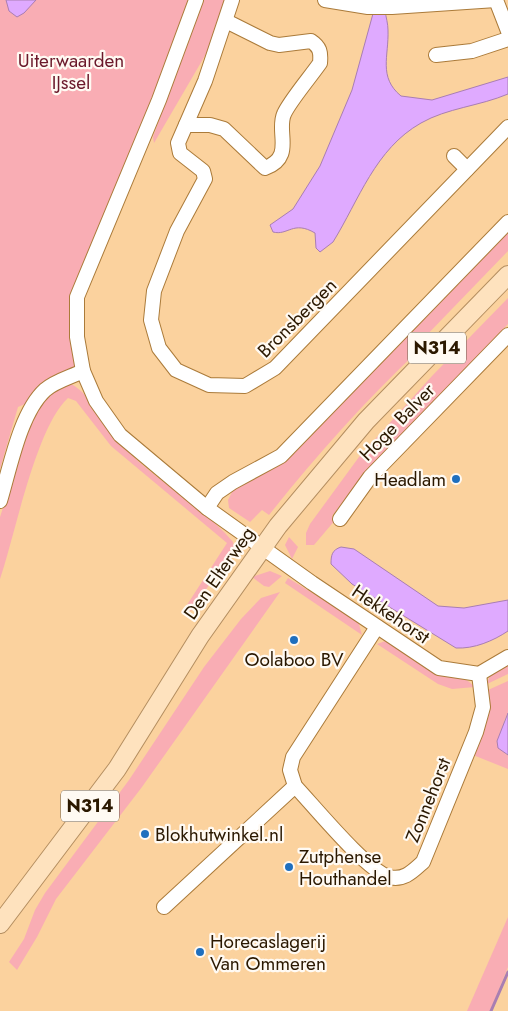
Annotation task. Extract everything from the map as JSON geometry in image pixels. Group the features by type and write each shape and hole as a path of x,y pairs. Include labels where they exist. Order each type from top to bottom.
{"main road":[{"name":"Den Elterweg","path":"0,924 117,770 200,636 262,547 307,489 366,421 508,275"}],"street":[{"path":"196,0 159,100 77,296 77,337 83,371 96,401 120,435 207,508 262,547"},
{"name":"Bronsbergen","path":"232,0 226,22 178,149 180,153 203,171 205,179 174,240 154,290 151,320 159,348 176,370 209,385 245,386 275,368 508,127"},
{"path":"325,0 368,7 392,8 496,0 508,31"},
{"path":"186,125 210,125 224,129 265,168 273,166 280,156 284,141 283,115 320,63 321,54 318,46 311,41 280,45 270,43 226,22"},
{"path":"436,55 472,52 508,39"},
{"path":"454,156 467,169"},
{"path":"207,508 217,493 233,482 281,456 508,222"},
{"name":"Hoge Balver","path":"340,519 370,478 508,334"},
{"path":"0,501 24,424 32,405 46,388 83,371"},
{"name":"Hekkehorst","path":"262,547 439,668 479,674"},
{"path":"164,907 295,786 290,770 293,758 377,627"},
{"path":"479,674 508,657"},
{"name":"Zonnehorst","path":"295,786 369,864 390,877 408,876 423,862 476,732 483,707 479,674"}],"green space":[{"name":"Uiterwaarden IJssel","path":"0,0 190,0 155,99 74,289 74,366 72,371 35,391 25,404 18,407 0,469"},
{"path":"201,0 226,0 210,47 154,143 153,137"},
{"path":"508,229 508,251 423,339 419,350 341,430 269,515 262,510 250,522 229,508 228,500 233,490 246,481"},
{"path":"508,298 508,324 367,471 332,516 336,519 314,545 306,545 306,533 310,524 359,457 432,376"},
{"path":"71,384 85,395 114,436 133,456 220,528 233,542 234,549 191,611 185,608 227,543 111,446 76,401 68,398 57,412 36,456 0,579 0,517 33,416 43,400 58,388"},
{"path":"289,537 298,547 292,559 285,545"},
{"path":"270,571 282,576 269,587 264,586 252,577"},
{"path":"288,578 358,621 362,635 285,583"},
{"path":"280,592 142,787 56,899 37,937 17,970 9,962 24,939 35,910 45,893 129,780 204,667 241,619 261,598"},
{"path":"388,640 468,681 475,687 452,689 438,684 377,644"},
{"path":"508,663 508,674 487,684 491,672"},
{"path":"508,681 508,713 504,721 505,754 508,755 508,769 473,755 489,701 488,690"},
{"path":"508,917 508,967 490,1011 467,1011"}],"shaded area":[{"path":"6,0 36,0 24,13 17,17 9,11"},
{"path":"374,10 385,11 388,30 387,74 394,89 401,96 432,100 508,77 508,94 431,118 405,134 369,176 333,242 320,252 316,248 315,233 307,229 296,228 278,233 273,232 270,225 293,209 320,166 352,90"},
{"path":"341,547 354,549 438,606 464,608 508,600 508,631 483,644 456,648 352,584 331,564 333,553"},
{"path":"508,713 508,755 498,748 497,741"}],"waterway":[{"path":"491,1011 508,972"}],"place":[{"name":"Headlam","path":"456,479"},
{"name":"Oolaboo BV","path":"294,640"},
{"name":"Blokhutwinkel.nl","path":"145,834"},
{"name":"Zutphense Houthandel","path":"289,867"},
{"name":"Horecaslagerij Van Ommeren","path":"200,952"}]}
